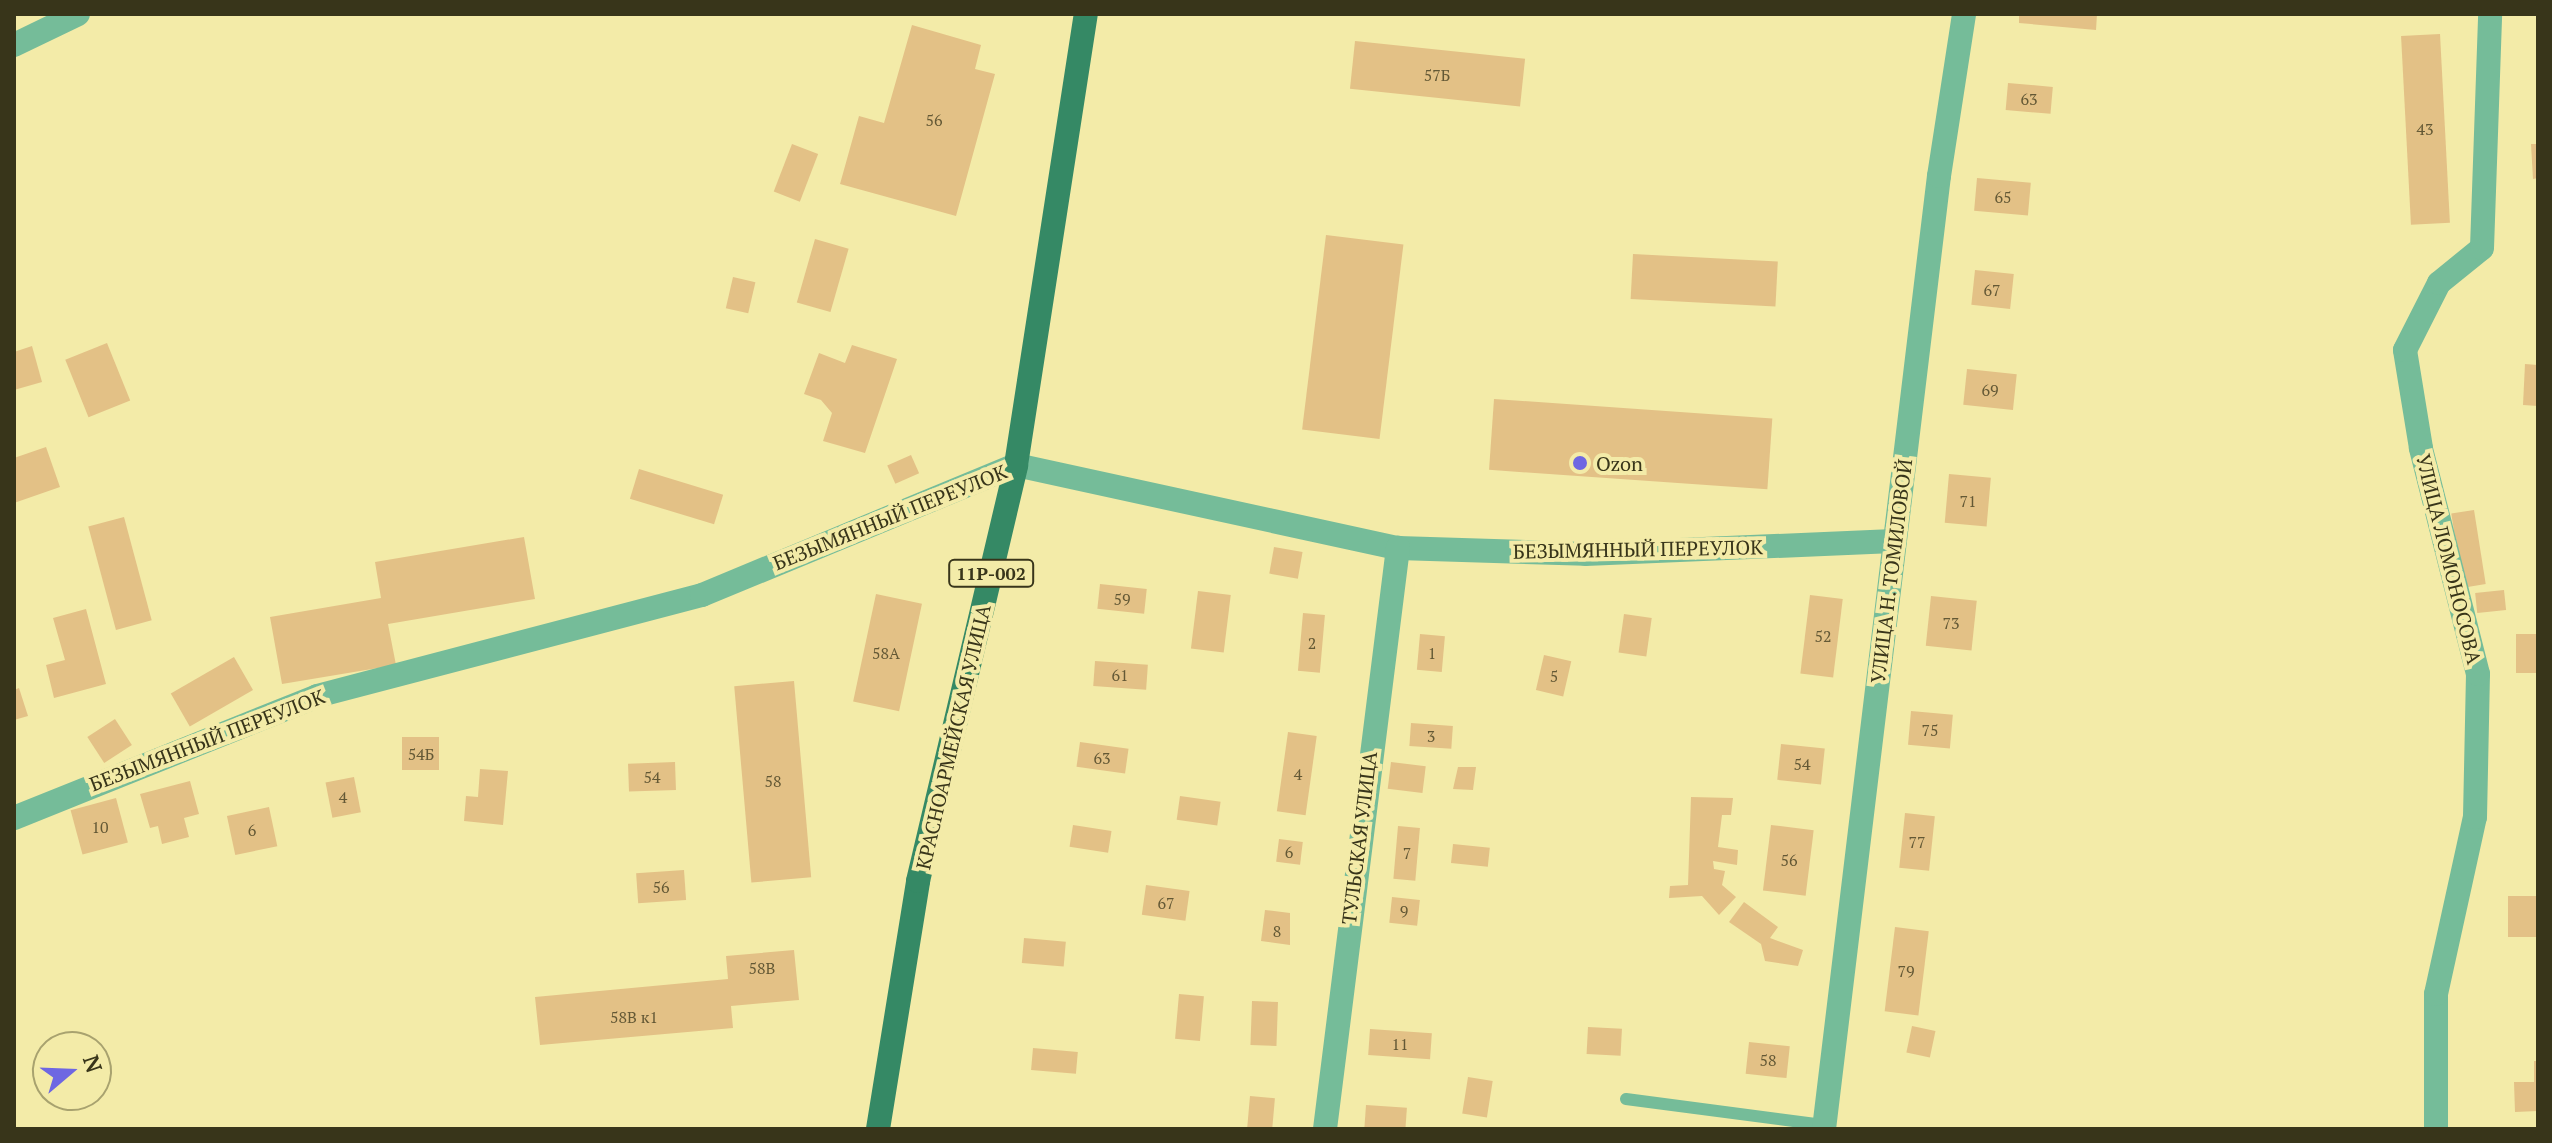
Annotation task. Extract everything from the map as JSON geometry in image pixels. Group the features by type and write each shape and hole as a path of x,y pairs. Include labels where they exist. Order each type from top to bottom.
{"main road":[{"name":"КРАСНОАРМЕЙСКАЯ УЛИЦА","path":"878,1129 918,881 1016,465 1086,14"}],"street":[{"path":"14,45 78,14"},
{"name":"УЛИЦА Н. ТОМИЛОВОЙ","path":"1823,1127 1842,1007 1894,541 1964,14"},
{"name":"УЛИЦА ЛОМОНОСОВА","path":"2436,1129 2436,994 2475,817 2478,674 2421,448 2405,350 2439,283 2482,248 2490,14"},
{"name":"БЕЗЫМЯННЫЙ ПЕРЕУЛОК","path":"14,818 317,696 702,595 1016,465 1398,548 1585,554 1894,541"},
{"name":"ТУЛЬСКАЯ УЛИЦА","path":"1325,1129 1398,548"}],"lane":[{"path":"1626,1099 1823,1127"}],"building":[{"path":"2019,14 2097,14 2096,30 2019,23"},
{"path":"912,25 981,45 975,69 995,74 956,216 840,184 859,116 884,123"},
{"path":"2440,34 2450,223 2411,225 2401,36"},
{"path":"1355,41 1525,59 1520,107 1350,89"},
{"path":"2008,83 2053,87 2050,114 2006,110"},
{"path":"792,144 818,154 800,202 774,192"},
{"path":"2531,144 2538,144 2538,178 2533,179"},
{"path":"1977,178 2031,183 2028,216 1974,211"},
{"path":"1326,235 1403,245 1380,439 1302,430"},
{"path":"815,239 849,249 830,312 797,302"},
{"path":"1633,254 1778,262 1775,307 1631,299"},
{"path":"1975,270 2014,274 2010,309 1971,305"},
{"path":"733,277 755,282 748,313 726,308"},
{"path":"107,343 130,400 89,417 65,360"},
{"path":"852,345 897,359 865,453 823,441 832,413 821,400 804,394 819,353 845,363"},
{"path":"32,346 42,382 14,390 14,352"},
{"path":"2525,364 2538,365 2538,406 2523,405"},
{"path":"1967,369 2017,374 2013,410 1963,405"},
{"path":"1494,399 1772,418 1767,489 1489,470"},
{"path":"46,447 60,487 14,503 14,458"},
{"path":"911,455 919,473 895,484 887,466"},
{"path":"639,469 723,495 714,524 630,499"},
{"path":"1949,474 1991,478 1987,526 1945,523"},
{"path":"2474,510 2486,584 2463,588 2451,514"},
{"path":"124,517 152,620 116,630 88,527"},
{"path":"524,537 535,599 388,624 396,665 282,684 270,617 381,598 375,562"},
{"path":"1274,547 1303,552 1298,579 1269,574"},
{"path":"1100,584 1147,589 1144,614 1097,609"},
{"path":"2504,590 2506,610 2477,613 2475,593"},
{"path":"1198,591 1231,595 1224,653 1191,649"},
{"path":"876,594 922,604 899,711 853,702"},
{"path":"1810,595 1843,599 1833,677 1800,673"},
{"path":"1931,596 1977,601 1972,651 1926,646"},
{"path":"86,609 106,684 54,698 46,665 65,660 53,618"},
{"path":"1303,613 1325,615 1320,673 1298,671"},
{"path":"1624,614 1652,618 1646,657 1619,653"},
{"path":"1420,634 1445,636 1442,672 1417,670"},
{"path":"2516,634 2538,634 2538,673 2516,673"},
{"path":"1544,655 1571,661 1563,696 1536,690"},
{"path":"234,657 253,690 190,726 171,694"},
{"path":"1095,661 1148,665 1146,690 1093,686"},
{"path":"794,681 811,877 751,882 734,686"},
{"path":"19,688 28,716 14,720 14,690"},
{"path":"1911,711 1953,715 1950,749 1908,745"},
{"path":"115,719 132,745 104,763 87,737"},
{"path":"1411,723 1453,726 1451,749 1409,746"},
{"path":"1288,732 1317,736 1306,815 1277,811"},
{"path":"402,737 439,737 439,770 402,770"},
{"path":"1080,742 1129,749 1125,774 1077,767"},
{"path":"1781,744 1825,749 1821,784 1777,780"},
{"path":"675,762 676,790 629,792 628,764"},
{"path":"1391,762 1426,766 1422,793 1388,789"},
{"path":"1458,767 1476,767 1473,790 1453,789"},
{"path":"480,769 508,771 503,825 464,821 466,796 478,797"},
{"path":"354,777 361,812 332,818 326,783"},
{"path":"190,781 199,814 184,818 189,837 162,844 158,826 150,828 140,794"},
{"path":"1180,796 1221,802 1217,825 1177,820"},
{"path":"1691,797 1733,798 1731,815 1722,815 1718,847 1738,850 1737,865 1713,861 1714,869 1725,871 1722,885 1736,897 1719,915 1702,896 1669,898 1670,886 1688,885"},
{"path":"116,798 128,842 83,855 71,810"},
{"path":"269,807 277,846 235,855 227,816"},
{"path":"1905,813 1935,816 1929,871 1899,868"},
{"path":"1073,825 1112,831 1108,853 1070,847"},
{"path":"1771,825 1814,830 1806,896 1763,891"},
{"path":"1398,826 1420,828 1415,881 1393,879"},
{"path":"1279,839 1303,842 1300,865 1276,862"},
{"path":"1453,844 1490,848 1488,867 1451,863"},
{"path":"684,870 686,900 638,903 636,873"},
{"path":"1146,885 1190,891 1185,921 1142,915"},
{"path":"2508,896 2538,896 2538,937 2508,937"},
{"path":"1392,897 1420,900 1417,926 1389,923"},
{"path":"1744,902 1778,927 1770,938 1803,950 1798,966 1765,961 1761,944 1729,922"},
{"path":"1265,910 1290,913 1290,945 1261,941"},
{"path":"1895,927 1929,931 1918,1016 1885,1011"},
{"path":"1024,938 1066,942 1064,967 1022,963"},
{"path":"794,950 799,1000 731,1006 733,1028 540,1045 535,997 728,979 726,956"},
{"path":"1179,994 1204,996 1200,1041 1175,1039"},
{"path":"1252,1001 1278,1002 1276,1046 1250,1045"},
{"path":"1912,1026 1935,1031 1930,1057 1906,1052"},
{"path":"1588,1027 1622,1029 1621,1056 1587,1054"},
{"path":"1370,1029 1432,1033 1430,1059 1368,1055"},
{"path":"1749,1042 1790,1046 1786,1078 1746,1074"},
{"path":"1033,1048 1078,1052 1076,1074 1031,1070"},
{"path":"2534,1061 2538,1061 2538,1111 2515,1112 2514,1082 2534,1082"},
{"path":"1468,1077 1493,1081 1487,1117 1462,1114"},
{"path":"1250,1096 1275,1098 1272,1129 1247,1129"},
{"path":"1366,1105 1407,1108 1405,1129 1364,1129"}],"place":[{"name":"Ozon","path":"1580,463"}]}
